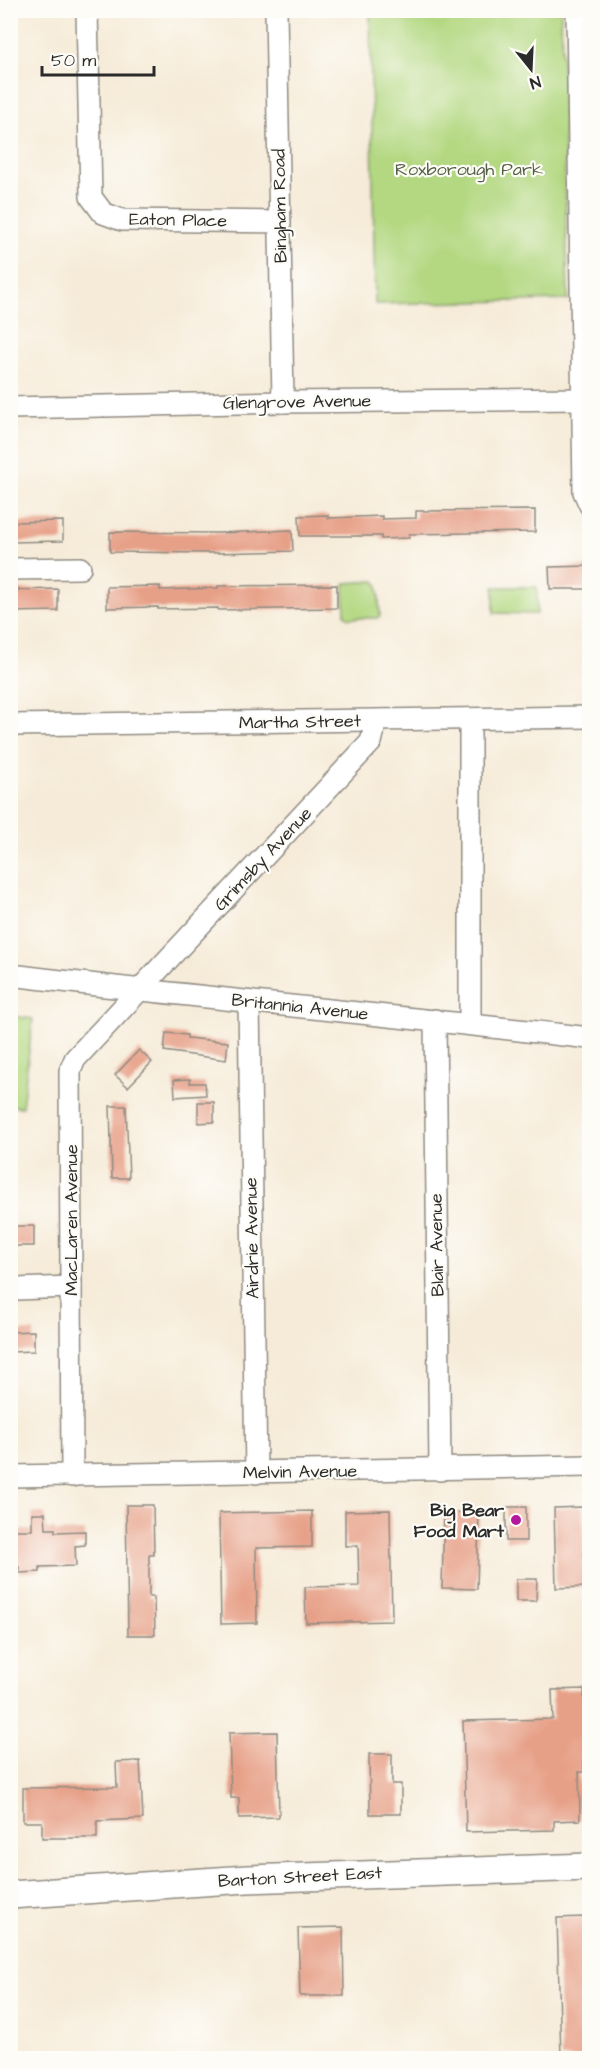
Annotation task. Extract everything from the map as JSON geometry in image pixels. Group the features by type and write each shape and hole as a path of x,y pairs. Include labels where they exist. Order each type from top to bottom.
{"main road":[{"name":"Barton Street East","path":"10,1895 247,1879 590,1867"}],"street":[{"name":"Eaton Place","path":"87,10 92,197 103,213 122,220 280,222"},
{"name":"Bingham Road","path":"276,10 283,402"},
{"path":"582,24 584,492 590,505"},
{"name":"Glengrove Avenue","path":"10,408 583,399"},
{"path":"10,569 80,568"},
{"name":"Martha Street","path":"10,725 590,717"},
{"path":"470,720 470,1024"},
{"name":"Grimsby Avenue","path":"140,990 371,742 376,721"},
{"name":"Britannia Avenue","path":"10,975 590,1038"},
{"name":"MacLaren Avenue","path":"72,1476 70,1071 75,1059 140,990"},
{"name":"Airdrie Avenue","path":"249,1002 256,1473"},
{"name":"Blair Avenue","path":"435,1020 440,1470"},
{"path":"16,1289 71,1287"},
{"name":"Melvin Avenue","path":"10,1476 590,1466"}],"green space":[{"name":"Roxborough Park","path":"370,11 561,11 568,300 375,304"},
{"path":"375,581 378,585 380,616 377,618 349,618 345,615 344,585"},
{"path":"494,587 537,587 537,614 494,613"},
{"path":"11,1016 33,1019 22,1107 11,1106"}],"building":[{"path":"535,510 535,532 409,534 409,538 381,539 381,536 300,536 299,516 328,515 328,518 382,516 382,519 416,518 416,511"},
{"path":"63,521 63,541 10,542 10,522"},
{"path":"292,530 293,551 110,552 110,532 217,533"},
{"path":"590,566 590,589 550,589 549,567"},
{"path":"337,585 337,608 218,610 218,608 107,608 107,587 160,586 160,590 218,588 218,586"},
{"path":"58,589 58,611 10,612 10,590"},
{"path":"166,1033 187,1035 187,1038 228,1042 226,1060 164,1051"},
{"path":"139,1050 152,1062 128,1087 115,1075"},
{"path":"190,1079 190,1083 205,1083 206,1095 175,1097 174,1080"},
{"path":"198,1102 214,1102 214,1122 198,1123"},
{"path":"110,1106 126,1106 129,1178 112,1178"},
{"path":"10,1226 34,1226 34,1246 10,1246"},
{"path":"34,1331 34,1351 10,1352 10,1332"},
{"path":"126,1505 153,1505 154,1555 149,1555 149,1597 154,1597 155,1635 128,1635"},
{"path":"506,1507 526,1507 526,1541 506,1541"},
{"path":"583,1507 585,1587 556,1588 554,1508"},
{"path":"390,1510 392,1621 306,1623 305,1587 359,1586 358,1546 345,1546 345,1511"},
{"path":"312,1511 312,1547 256,1548 257,1623 221,1624 219,1513"},
{"path":"444,1512 479,1513 477,1589 442,1588"},
{"path":"32,1513 45,1513 46,1529 55,1529 55,1532 85,1531 85,1545 75,1546 76,1566 40,1567 40,1572 19,1573 19,1567 10,1567 10,1530 32,1530"},
{"path":"516,1579 537,1579 536,1601 516,1601"},
{"path":"584,1689 586,1761 584,1761 584,1772 579,1772 580,1820 554,1821 554,1830 466,1832 463,1721 553,1719 552,1690"},
{"path":"277,1732 279,1817 239,1818 239,1798 231,1798 229,1733"},
{"path":"369,1754 392,1754 392,1784 401,1784 401,1814 370,1814"},
{"path":"140,1761 143,1819 97,1821 97,1838 42,1838 42,1822 23,1822 23,1788 117,1787 116,1762"},
{"path":"584,1917 587,2058 561,2058 557,1918"},
{"path":"343,1927 344,1996 300,1996 298,1928"}],"place":[{"name":"Big Bear Food Mart","path":"516,1520"}]}
